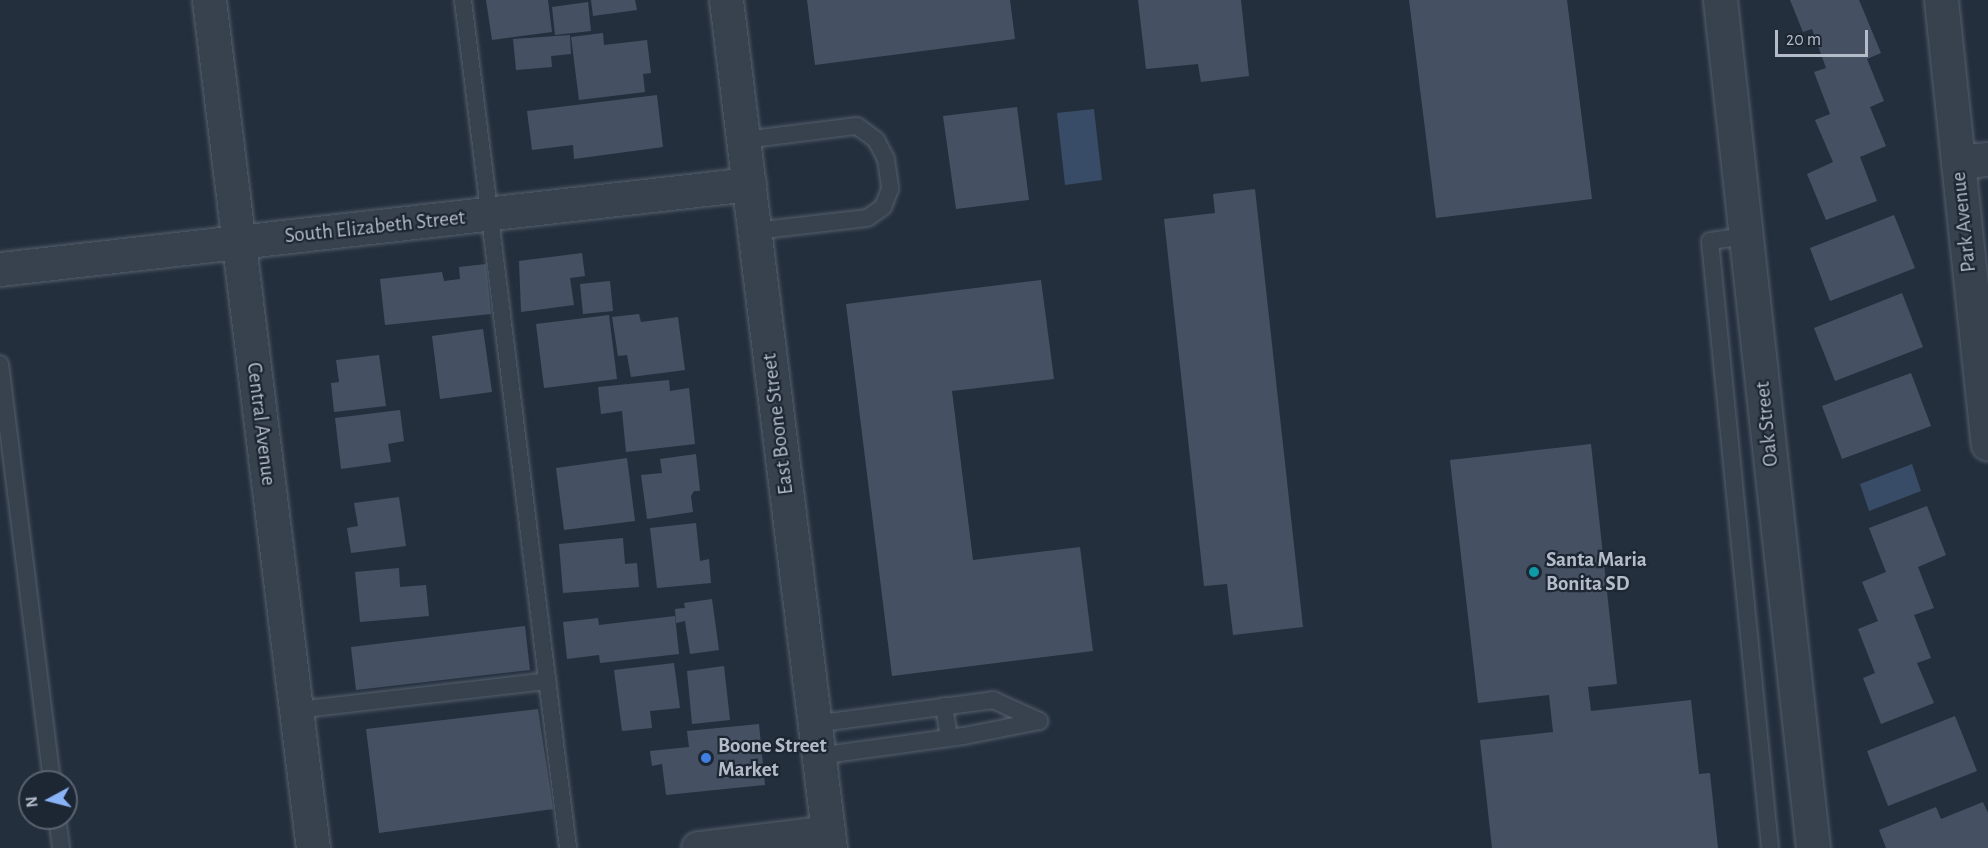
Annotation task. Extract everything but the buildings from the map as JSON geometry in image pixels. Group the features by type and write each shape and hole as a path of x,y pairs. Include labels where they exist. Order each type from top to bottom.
{"street":[{"name":"Central Avenue","path":"209,0 314,848"},
{"name":"East Boone Street","path":"726,0 829,840"},
{"name":"Oak Street","path":"1720,0 1813,848"},
{"name":"Park Avenue","path":"1941,0 1973,161 1988,444"},
{"name":"South Elizabeth Street","path":"0,269 749,184"},
{"path":"698,848 829,840"}],"lane":[{"path":"463,0 568,848"},
{"path":"744,140 857,126 876,140 886,159 889,179 890,189 883,207 867,218 755,231"},
{"path":"1746,236 1710,241 1770,848"},
{"path":"0,364 51,770"},
{"path":"297,711 547,681"},
{"path":"814,724 993,700 1039,721 949,738 818,756"},
{"path":"944,706 949,738"},
{"path":"59,830 61,848"}],"water":[{"path":"1094,109 1102,180 1065,185 1057,113"},
{"path":"1912,464 1921,491 1869,511 1860,484"}],"place":[{"name":"Santa Maria Bonita SD","path":"1534,572"},
{"name":"Boone Street Market","path":"706,758"}]}
